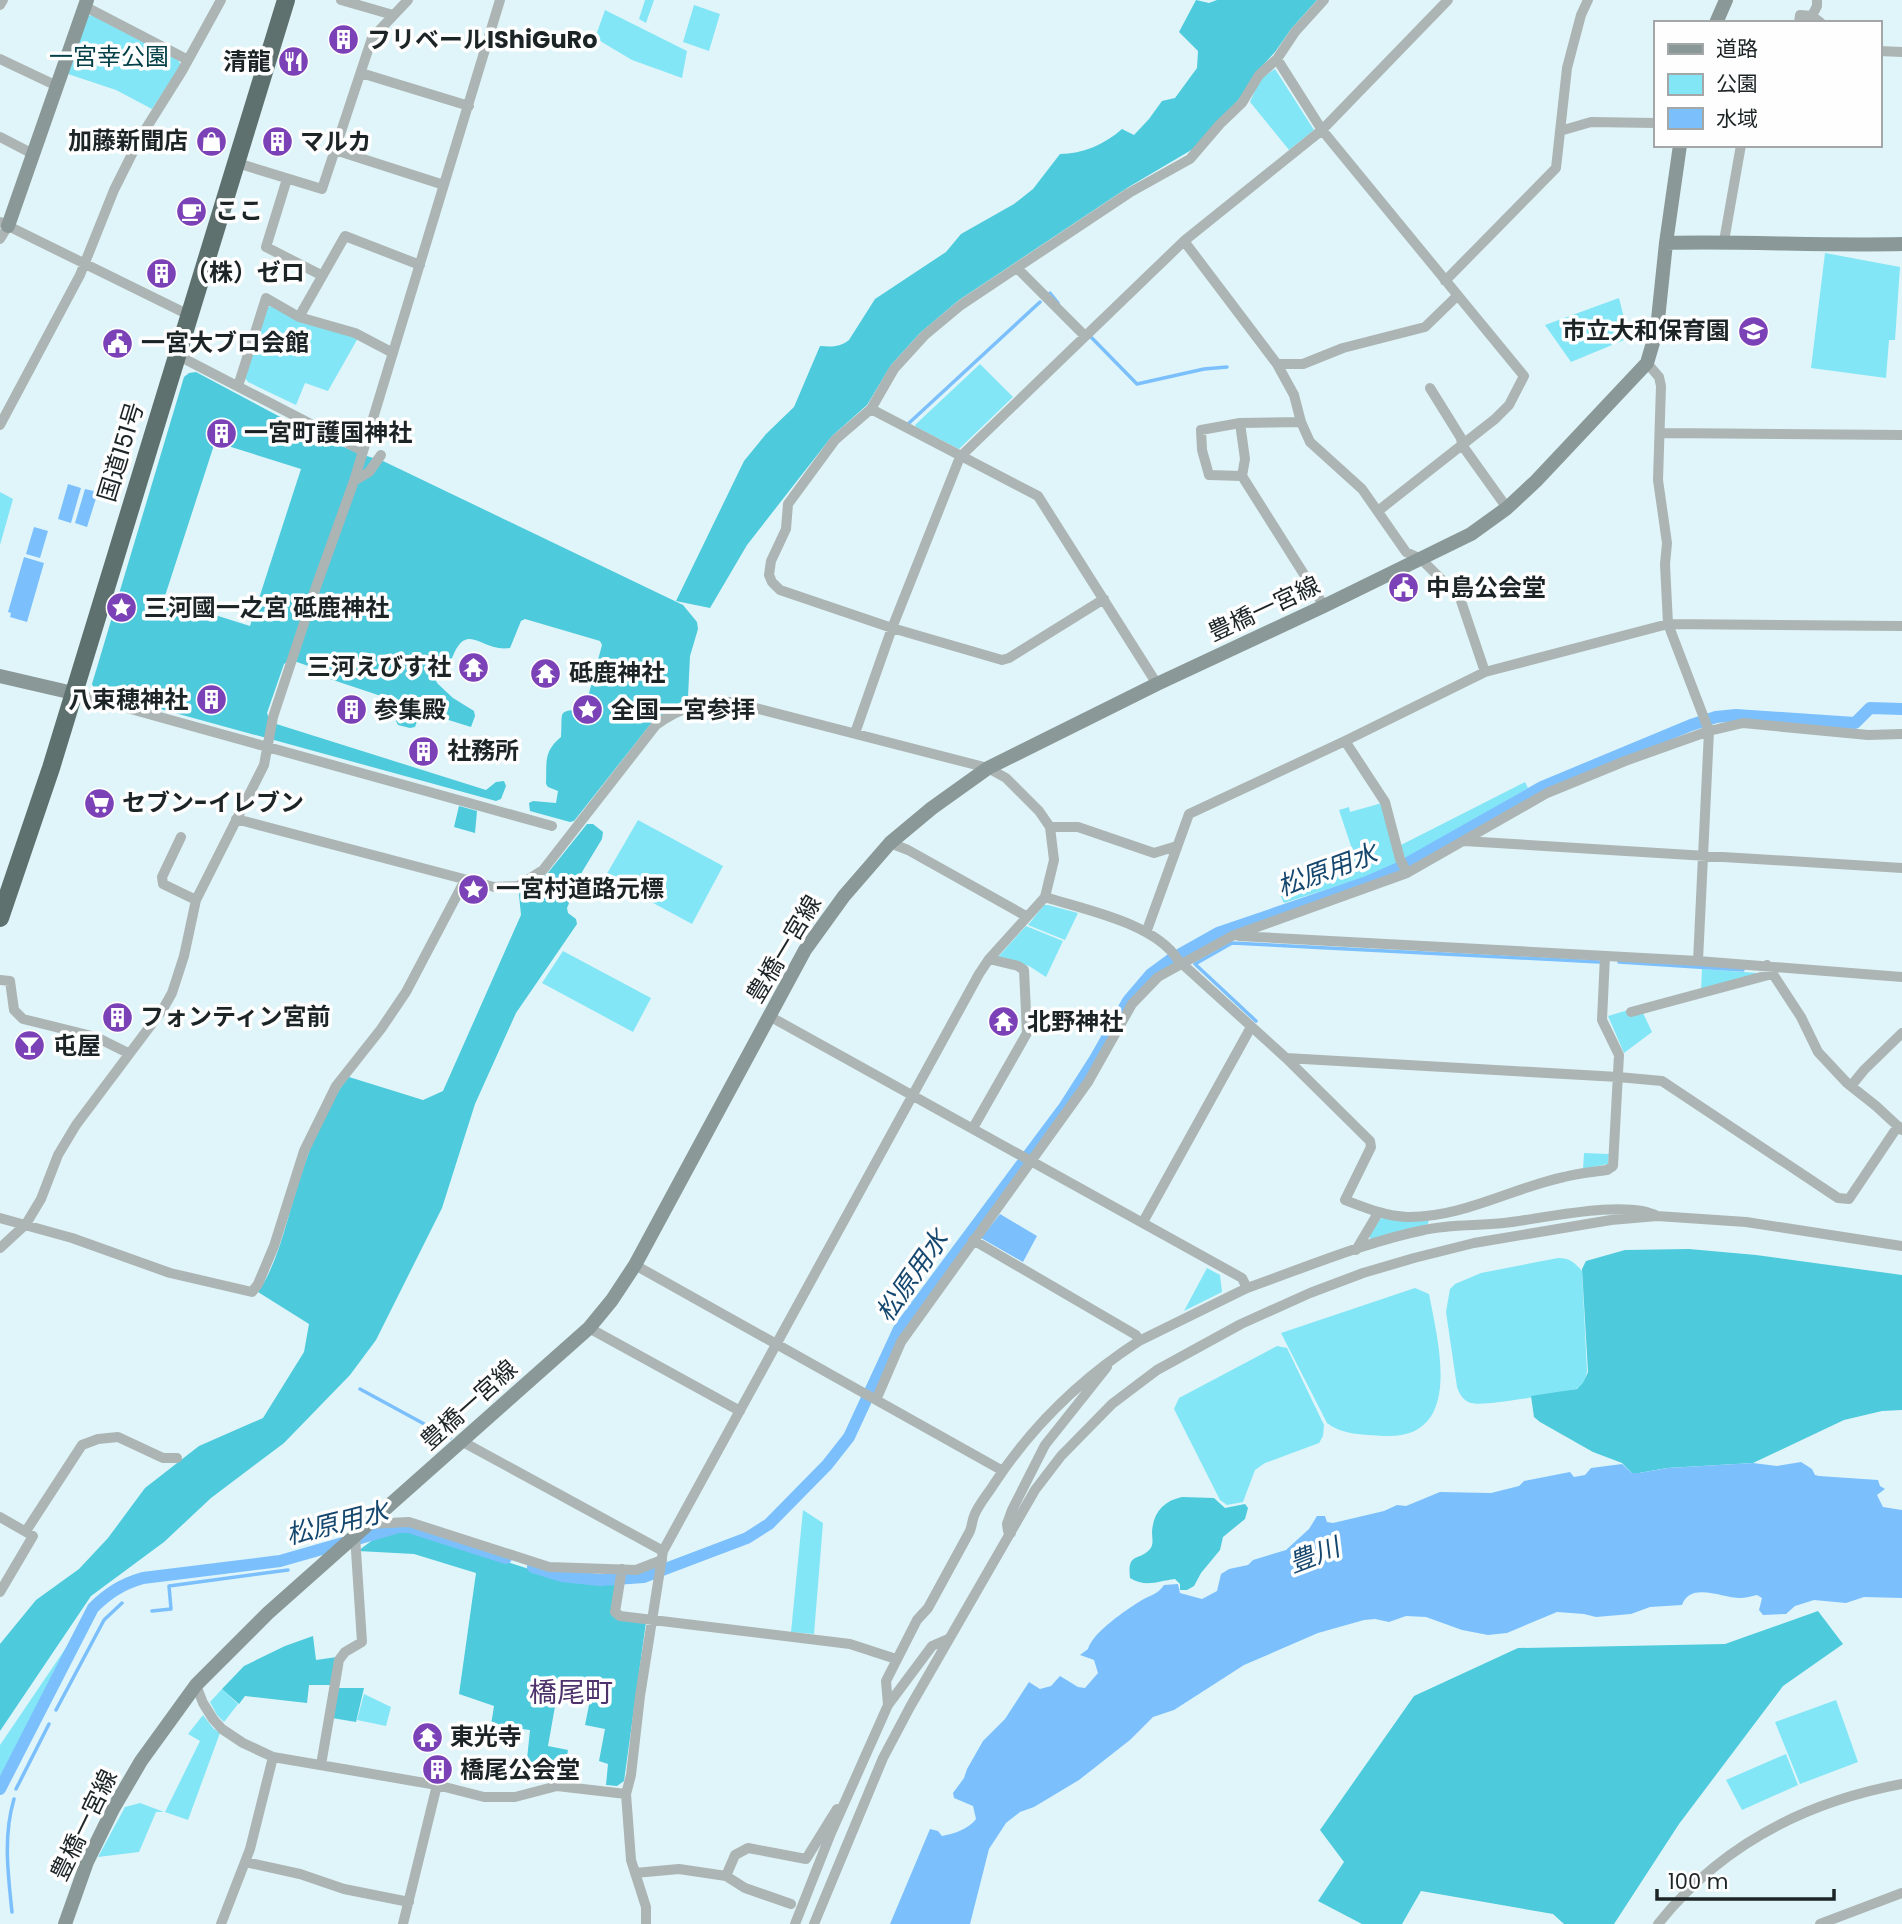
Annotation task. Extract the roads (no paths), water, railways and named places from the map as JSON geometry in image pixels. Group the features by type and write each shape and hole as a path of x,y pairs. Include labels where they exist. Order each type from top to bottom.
{"highway":[{"name":"国道151号","path":"0,918 51,768 286,0"}],"main road":[{"path":"1717,21 1726,0"},
{"path":"3,229 33,154 86,3"},
{"name":"豊橋一宮線","path":"65,1924 87,1862 113,1809 141,1761 196,1685 268,1614 589,1328 612,1300 635,1265 804,950 827,917 890,844 932,808 988,768 1471,534 1507,508 1536,481 1647,363 1657,329 1680,147"},
{"path":"1666,243 1724,241 1827,245 1902,244"},
{"path":"0,676 73,693"}],"street":[{"path":"0,5 3,0"},
{"path":"0,425 80,275 114,190 135,149 221,0"},
{"path":"341,0 393,15"},
{"path":"237,163 322,189 372,38 408,0"},
{"path":"1104,598 1010,658 1002,660 892,628 780,590 769,575 773,554 786,529 789,504 835,440 871,409 894,369 925,335 961,305 1129,193 1190,159 1242,103 1259,75 1277,59 1295,32 1324,0"},
{"path":"855,733 892,628 960,457 1184,241 1322,130 1448,0"},
{"path":"1445,281 1556,168 1567,68 1581,15 1588,0"},
{"path":"1812,16 1817,0"},
{"path":"0,1248 26,1224 41,1199 58,1155 70,1135 172,993 184,956 196,900 264,765 273,718 354,481 469,106 498,1"},
{"path":"86,3 188,60"},
{"path":"1799,21 1800,15 1812,16 1818,21"},
{"path":"1881,51 1902,52"},
{"path":"0,59 57,86"},
{"path":"1277,59 1322,130 1456,297 1524,376 1509,405 1479,433 1378,511"},
{"path":"360,73 469,106"},
{"path":"1560,131 1591,122 1654,123"},
{"path":"0,137 33,154"},
{"path":"1724,241 1741,147"},
{"path":"335,150 444,186"},
{"path":"287,179 266,247 321,275"},
{"path":"3,229 84,264 189,315"},
{"path":"299,317 345,236 420,265"},
{"path":"1184,241 1278,364 1294,395 1310,442 1352,478 1406,552 1421,559 1460,598 1485,672"},
{"path":"1017,268 1085,336"},
{"path":"1278,364 1303,363 1354,344 1425,327 1456,297"},
{"path":"238,386 266,298 299,317 355,332 393,353"},
{"path":"177,355 363,451"},
{"path":"1647,363 1659,377 1661,386 1658,480 1667,542 1665,565 1668,624 1709,731 1699,961"},
{"path":"1430,388 1461,438 1462,446 1507,508"},
{"path":"871,409 1038,496 1157,684"},
{"path":"1242,475 1209,475 1202,450 1201,429 1240,423 1301,422"},
{"path":"1240,423 1245,459 1242,475 1324,606"},
{"path":"1661,433 1902,435"},
{"path":"354,481 369,472 381,455"},
{"path":"1147,930 1189,814 1485,672 1668,624 1902,626"},
{"path":"73,693 552,827"},
{"path":"236,819 466,880 505,888 517,886 543,870 648,734 666,718 694,704 733,702 988,768 1006,778 1039,811 1050,827 1054,860 1045,897 989,958 776,1344 663,1556 626,1794 631,1860 646,1907 646,1924"},
{"path":"876,1399 901,1342 1088,1082 1132,1004 1178,958 1407,873 1547,793 1709,731 1743,723 1868,734 1902,734"},
{"path":"1345,741 1385,802 1400,859 1407,873"},
{"path":"1050,827 1078,827 1154,853 1177,845"},
{"path":"181,838 162,877 163,884 196,900"},
{"path":"1464,841 1902,868"},
{"path":"890,844 908,850 1026,916"},
{"path":"0,1218 26,1224 170,1273 252,1292 274,1246 304,1151 336,1086 382,1029 406,992 466,880"},
{"path":"1045,897 1147,930 1286,1058 1370,1141 1371,1147 1345,1200 1378,1213 1410,1217 1451,1212 1563,1177 1607,1170 1613,1166 1619,1055 1602,1016 1605,956"},
{"path":"1232,936 1699,961 1769,970 1902,977"},
{"path":"973,1128 1027,1033 1024,970 989,958"},
{"path":"1631,1012 1769,970"},
{"path":"1286,1058 1662,1081 1838,1198 1849,1199 1900,1128 1851,1086 1818,1052 1801,1017 1769,970"},
{"path":"0,980 10,981 14,1010 23,1019 96,1037 128,1053"},
{"path":"769,1016 1143,1222 1242,1279 1247,1288"},
{"path":"1143,1222 1251,1027"},
{"path":"1851,1086 1902,1033"},
{"path":"888,1705 886,1681 896,1659 928,1608 970,1531 973,1517 1003,1471 1030,1436 1067,1396 1139,1340 1247,1288 1356,1250 1424,1230 1520,1221 1573,1212 1636,1210 1657,1216"},
{"path":"1356,1250 1378,1213"},
{"path":"814,1924 883,1758 948,1639 1035,1490 1061,1456 1112,1404 1157,1370 1241,1324 1310,1293 1414,1258 1487,1241 1611,1220 1657,1216 1746,1222 1902,1246"},
{"path":"973,1240 1136,1335 1139,1340"},
{"path":"635,1265 1003,1471"},
{"path":"589,1328 740,1411"},
{"path":"1011,1533 1007,1524 1012,1510 1045,1445 1110,1360"},
{"path":"26,1531 82,1444 99,1438 118,1437 163,1458 177,1458"},
{"path":"463,1442 663,1556"},
{"path":"0,1517 33,1536 0,1590"},
{"path":"368,1524 409,1522 549,1567 636,1570 663,1556"},
{"path":"321,1765 339,1660 354,1645 362,1642 355,1536"},
{"path":"622,1569 615,1612 627,1618 850,1644 896,1659"},
{"path":"795,1924 888,1705 932,1646 948,1639"},
{"path":"196,1685 203,1703 222,1729 243,1743 273,1757 484,1797 515,1797 557,1786 626,1794"},
{"path":"221,1924 245,1862 273,1757"},
{"path":"1658,1924 1686,1893 1750,1839 1819,1806 1871,1790 1902,1784"},
{"path":"403,1924 437,1786"},
{"path":"726,1876 735,1855 748,1848 806,1859 833,1813 848,1796"},
{"path":"245,1862 300,1874 344,1889 409,1902"},
{"path":"635,1873 679,1869 726,1876 745,1888 791,1905"},
{"path":"1820,1924 1902,1893"}],"water":[{"path":"68,484 81,488 71,523 58,519"},
{"path":"85,489 98,492 87,527 75,523"},
{"path":"34,527 48,531 40,558 26,554"},
{"path":"24,557 44,563 27,622 10,617 11,613 8,612"},
{"path":"1000,1214 1037,1236 1023,1262 981,1238"},
{"name":"豊川","path":"1801,1462 1819,1476 1878,1480 1880,1486 1885,1489 1877,1495 1883,1507 1902,1510 1902,1598 1864,1597 1846,1603 1814,1600 1795,1606 1786,1614 1763,1615 1759,1610 1762,1598 1757,1595 1740,1598 1699,1592 1686,1598 1682,1605 1650,1607 1631,1614 1596,1617 1557,1612 1507,1633 1488,1635 1462,1630 1426,1617 1406,1616 1389,1622 1364,1620 1318,1633 1244,1665 1174,1710 1153,1717 1130,1740 1079,1780 1034,1807 1020,1812 1006,1823 989,1849 970,1924 890,1924 930,1829 938,1831 942,1836 965,1828 976,1819 973,1806 954,1798 953,1793 983,1741 1005,1719 1029,1682 1040,1689 1051,1686 1060,1676 1078,1687 1085,1688 1098,1673 1094,1660 1080,1655 1111,1622 1164,1585 1178,1584 1180,1593 1202,1599 1217,1591 1221,1574 1229,1569 1248,1565 1253,1560 1286,1550 1309,1529 1317,1516 1325,1516 1327,1522 1333,1523 1384,1511 1397,1505 1406,1506 1440,1492 1491,1493 1519,1486 1524,1481 1570,1472 1574,1477 1585,1475 1591,1468 1622,1464 1632,1473 1639,1473 1668,1468 1753,1463 1777,1466"}],"waterway":[{"path":"1050,293 1058,303"},
{"path":"908,424 1040,302"},
{"path":"1088,334 1137,384 1204,369 1227,367"},
{"name":"松原用水","path":"533,1567 562,1576 600,1580 644,1577 747,1538 769,1524 827,1465 849,1437 899,1329 1065,1106 1128,1001 1151,974 1170,960 1218,933 1367,882 1399,868 1542,787 1691,725 1716,717 1736,715 1855,723 1870,708 1902,709"},
{"path":"1256,1021 1195,964 1232,943 1599,962"},
{"path":"1619,962 1743,970"},
{"path":"360,1389 450,1438"},
{"name":"松原用水","path":"0,1789 93,1608 110,1593 128,1583 143,1578 280,1561 399,1527 409,1527 506,1558"},
{"path":"152,1611 171,1609 169,1586 288,1570"},
{"path":"56,1710 104,1620 122,1603"},
{"path":"16,1789 49,1724"},
{"path":"12,1912 7,1841 14,1799"}],"place":[{"name":"フリベールIShiGuRo","path":"344,40"},
{"name":"清龍","path":"294,62"},
{"name":"加藤新聞店","path":"211,141"},
{"name":"マルカ","path":"277,142"},
{"name":"ここ","path":"192,211"},
{"name":"（株）ゼロ","path":"162,273"},
{"name":"市立大和保育園","path":"1753,331"},
{"name":"一宮大ブロ会館","path":"118,343"},
{"name":"一宮町護国神社","path":"221,433"},
{"name":"中島公会堂","path":"1403,588"},
{"name":"三河國一之宮 砥鹿神社","path":"121,608"},
{"name":"三河えびす社","path":"474,667"},
{"name":"砥鹿神社","path":"546,673"},
{"name":"八束穂神社","path":"211,700"},
{"name":"参集殿","path":"351,710"},
{"name":"全国一宮参拝","path":"588,710"},
{"name":"社務所","path":"424,751"},
{"name":"セブン-イレブン","path":"99,803"},
{"name":"一宮村道路元標","path":"473,889"},
{"name":"フォンティン宮前","path":"117,1017"},
{"name":"北野神社","path":"1004,1022"},
{"name":"屯屋","path":"30,1046"},
{"name":"東光寺","path":"427,1737"},
{"name":"橋尾公会堂","path":"437,1770"}],"district":[{"name":"橋尾町","path":"571,1692"}],"park label":[{"name":"一宮幸公園","path":"109,57"}]}
